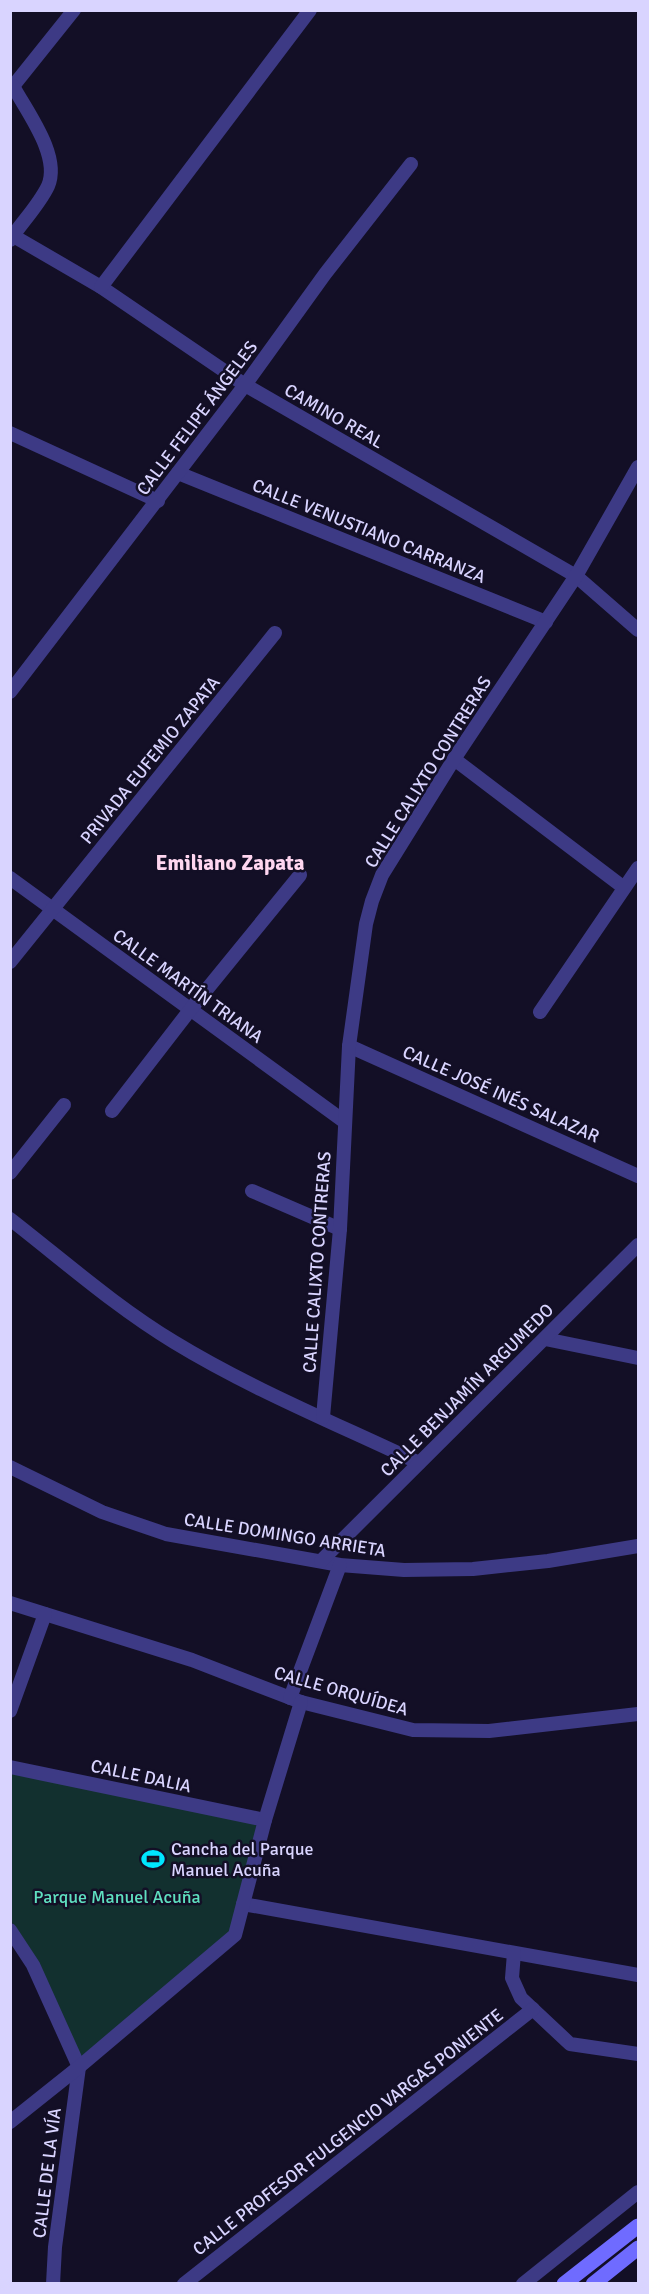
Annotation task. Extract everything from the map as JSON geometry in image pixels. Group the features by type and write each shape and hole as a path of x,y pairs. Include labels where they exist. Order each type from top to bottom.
{"main road":[{"path":"564,2283 639,2226"},
{"path":"593,2283 639,2248"}],"street":[{"path":"12,236 47,186 51,175 51,162 47,148 12,88 74,10"},
{"path":"101,288 310,10"},
{"name":"CALLE FELIPE ÁNGELES","path":"10,692 158,501 245,386 325,274 411,164"},
{"name":"CAMINO REAL","path":"12,236 101,288 245,386 576,576 639,630"},
{"path":"10,433 158,501"},
{"name":"CALLE CALIXTO CONTRERAS","path":"323,1417 340,1229 349,1046 364,935 372,901 382,875 454,759 576,576 639,467"},
{"name":"CALLE VENUSTIANO CARRANZA","path":"178,473 546,622"},
{"name":"PRIVADA EUFEMIO ZAPATA","path":"10,962 275,633"},
{"path":"454,759 623,887"},
{"path":"540,1012 623,887 639,868"},
{"path":"112,1111 190,1010 300,876"},
{"name":"CALLE MARTÍN TRIANA","path":"10,878 345,1122"},
{"name":"CALLE JOSÉ INÉS SALAZAR","path":"349,1046 639,1176"},
{"path":"10,1173 64,1105"},
{"path":"252,1191 340,1229"},
{"path":"10,1219 117,1303 172,1342 229,1373 418,1463"},
{"name":"CALLE BENJAMÍN ARGUMEDO","path":"321,1561 639,1245"},
{"path":"545,1339 639,1358"},
{"name":"CALLE DOMINGO ARRIETA","path":"10,1467 102,1512 166,1534 340,1565 404,1570 473,1569 548,1561 639,1546"},
{"path":"10,2122 79,2067 235,1935 303,1660 340,1565"},
{"name":"CALLE ORQUÍDEA","path":"10,1603 192,1660 294,1696 413,1730 489,1731 639,1714"},
{"path":"10,1711 45,1614"},
{"name":"CALLE DALIA","path":"10,1767 265,1820"},
{"path":"243,1904 639,1976"},
{"path":"10,1930 33,1965 79,2067"},
{"path":"514,1953 512,1978 521,1998 570,2044 639,2054"},
{"name":"CALLE PROFESOR FULGENCIO VARGAS PONIENTE","path":"184,2283 533,2009"},
{"name":"CALLE DE LA VÍA","path":"53,2283 55,2247 79,2067"},
{"path":"524,2283 639,2192"}],"green space":[{"name":"Parque Manuel Acuña","path":"10,1772 258,1824 231,1931 81,2057 35,1958 11,1921"}],"place":[{"name":"Cancha del Parque Manuel Acuña","path":"153,1859"}],"district":[{"name":"Emiliano Zapata","path":"230,863"}]}
